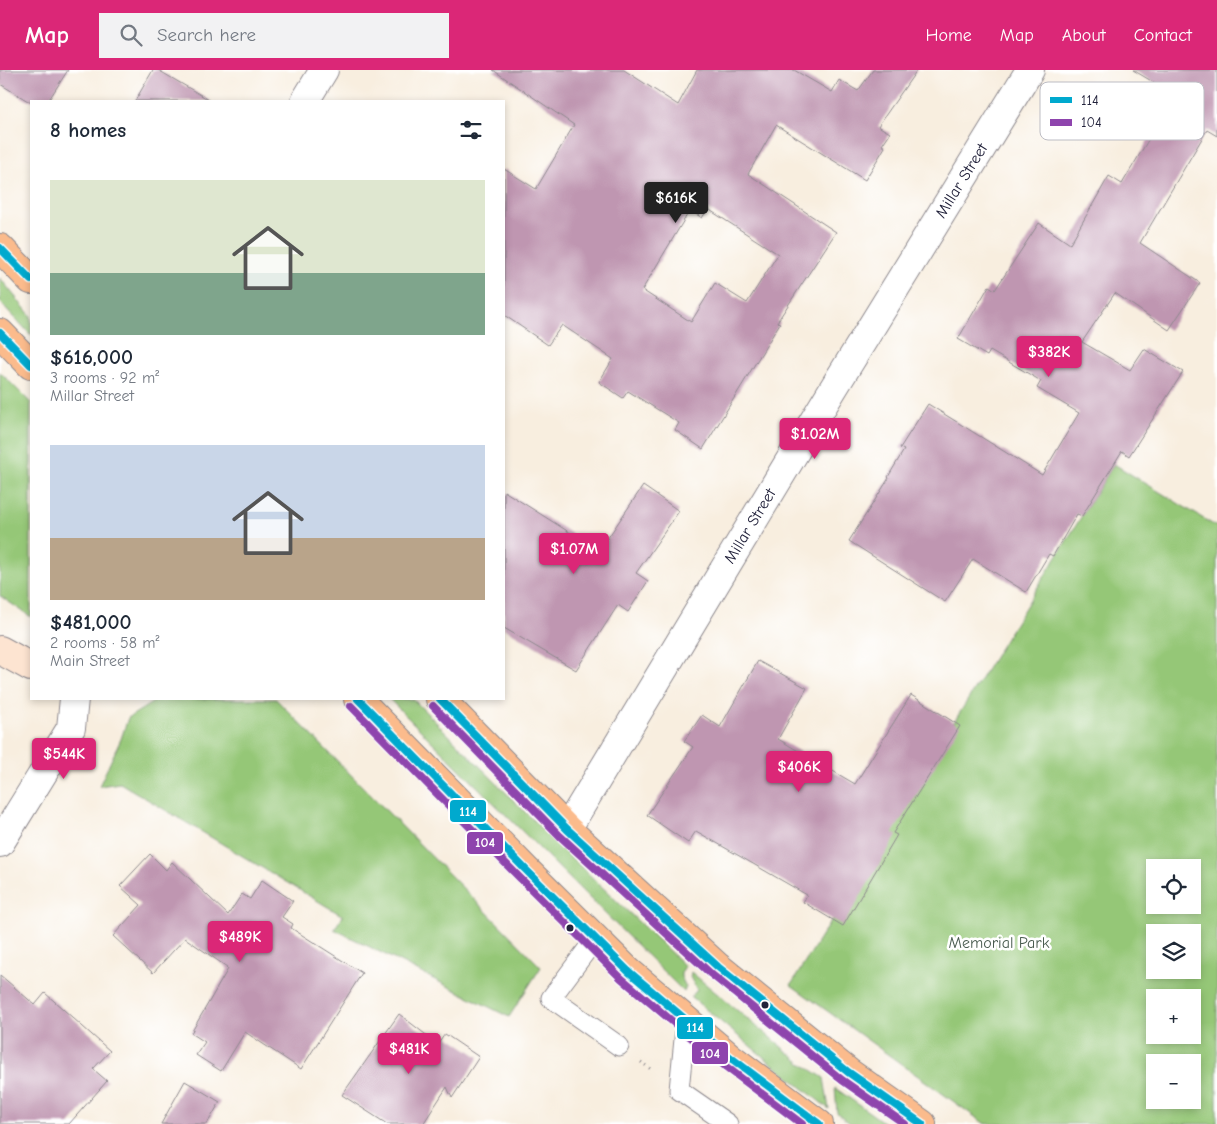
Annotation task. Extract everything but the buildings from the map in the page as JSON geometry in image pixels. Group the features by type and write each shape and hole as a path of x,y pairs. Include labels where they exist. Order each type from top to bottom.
{"highway":[{"path":"0,248 30,279"},
{"path":"0,333 30,364"},
{"path":"359,700 628,971 731,1058 820,1124"},
{"path":"441,700 567,829 718,967 848,1072 922,1124"}],"main road":[{"path":"0,650 30,666"}],"street":[{"path":"306,100 324,70"},
{"name":"Millar Street","path":"567,829 832,390 1030,70"},
{"path":"0,843 71,728 74,700"}],"lane":[{"path":"595,939 551,998 619,1046"},
{"path":"686,1019 679,1090 728,1124"}],"path":[{"path":"619,1046 679,1090"}],"green space":[{"path":"0,278 30,315 30,334 0,302"},
{"path":"0,372 30,402 30,616 0,596"},
{"name":"Memorial Park","path":"1114,464 1217,527 1217,1124 985,1124 791,985"},
{"path":"156,700 277,700 541,967 509,1017 334,929 343,916 120,783 99,786 121,739 128,718"},
{"path":"390,700 414,700 556,843 685,966 681,973 686,987 684,992"},
{"path":"691,972 801,1063 824,1078 829,1109 691,997 697,990 690,977"},
{"path":"835,1088 886,1124 851,1124 837,1113"}],"transit line":[{"name":"114","path":"0,248 30,279"},
{"name":"114","path":"0,333 30,364"},
{"name":"114","path":"359,700 628,971 731,1058 819,1124"},
{"name":"114","path":"441,700 567,829 718,967 848,1072 922,1124"},
{"name":"104","path":"351,706 621,978 725,1066 802,1124"},
{"name":"104","path":"433,706 560,836 711,974 842,1080 905,1124"}]}
